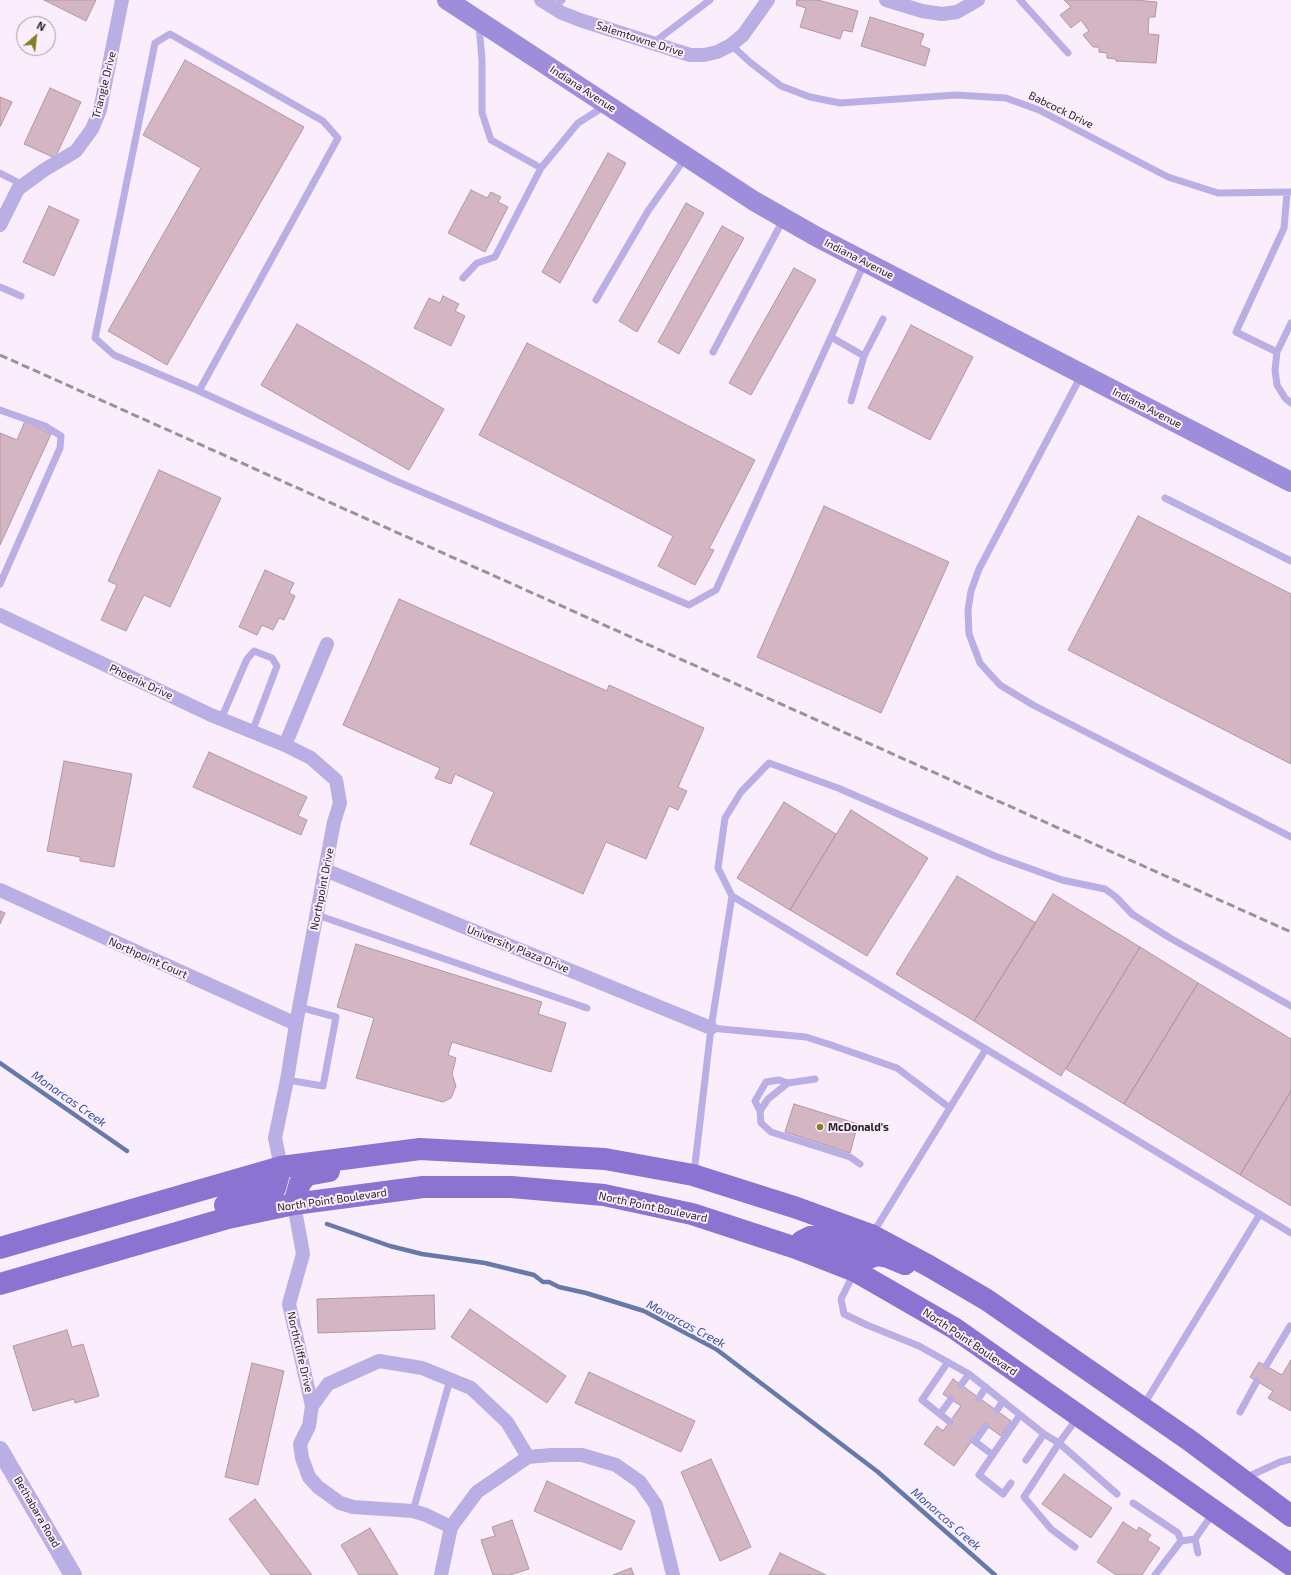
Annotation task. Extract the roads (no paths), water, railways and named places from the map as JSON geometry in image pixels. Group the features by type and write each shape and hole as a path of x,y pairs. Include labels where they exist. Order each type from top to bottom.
{"main road":[{"name":"Indiana Avenue","path":"447,0 754,201 865,262 1291,482"},
{"path":"0,1248 282,1167 420,1149 604,1159 693,1175 797,1208 871,1235 929,1266 987,1300 1142,1408 1291,1516"},
{"path":"294,1204 300,1183 307,1175 425,1160 439,1150"},
{"path":"173,1234 185,1216 265,1193 275,1188 282,1167"},
{"name":"North Point Boulevard","path":"0,1284 228,1218 294,1204 423,1187 511,1187 604,1195 692,1214 796,1248 855,1271 954,1328 1291,1565"},
{"path":"796,1248 802,1241 810,1237 817,1237 848,1248 854,1248 859,1246 871,1235"},
{"path":"855,1271 866,1259 876,1256 888,1257 916,1269 929,1266"}],"street":[{"name":"Triangle Drive","path":"0,225 18,189 44,170 76,151 92,129 100,110 122,0"},
{"name":"Salemtowne Drive","path":"552,2 580,20 690,55 704,55 717,52 731,45 743,36 768,0"},
{"path":"886,0 922,11 942,14 957,12 978,0"},
{"name":"Phoenix Drive","path":"0,614 221,719 285,745"},
{"path":"285,745 327,644"},
{"name":"Northpoint Drive","path":"282,1167 275,1138 334,822 340,803 336,780 311,758 285,745"},
{"name":"University Plaza Drive","path":"325,870 711,1028"},
{"name":"Northpoint Court","path":"0,890 296,1024"},
{"name":"Northcliffe Drive","path":"294,1204 302,1254 289,1304 312,1406 309,1426 300,1444 300,1451 309,1477 318,1488 333,1500 352,1507 414,1511 451,1527"},
{"name":"Northcliffe Drive","path":"312,1406 328,1384 378,1361 422,1368 471,1388 507,1422 528,1457"},
{"name":"Bethabara Road","path":"0,1450 73,1575"},
{"path":"441,1575 451,1527 477,1492 528,1457 551,1454 582,1455 616,1464 640,1482 656,1505 673,1575"}],"lane":[{"path":"653,43 710,0"},
{"path":"1020,0 1068,53"},
{"path":"478,20 482,60 482,113 491,140 541,168"},
{"path":"199,391 338,138 323,121 170,34 155,43 95,338 114,355 199,391 396,481 689,605 716,590 865,262"},
{"name":"Babcock Drive","path":"731,45 751,63 781,86 810,97 840,103 956,95 1006,98 1039,110 1168,177 1218,193 1289,192"},
{"path":"463,278 477,264 495,257 541,168 578,123 607,105"},
{"path":"596,300 648,211 686,156"},
{"path":"0,173 23,184"},
{"path":"1277,352 1236,332 1284,228 1289,192"},
{"path":"713,352 784,218"},
{"path":"0,287 21,296"},
{"path":"850,401 864,356 883,319"},
{"path":"1291,323 1277,352 1275,370 1277,385 1285,398 1291,403"},
{"path":"831,337 864,356"},
{"path":"1082,374 979,569 971,591 968,610 969,634 980,664 1000,685 1033,705 1291,837"},
{"path":"0,410 45,426 61,436 60,448 0,584"},
{"path":"1165,498 1291,561"},
{"path":"221,719 247,660 254,652 272,658 277,666 252,732"},
{"path":"1291,1006 1170,938 1132,914 1116,897 1105,889 1062,880 995,856 838,788 769,763 741,792 725,818 718,868 732,896 1291,1233"},
{"path":"693,1175 711,1028 732,896"},
{"path":"317,915 587,1008"},
{"path":"287,1080 323,1086 336,1017 299,1007"},
{"path":"711,1028 806,1037 831,1045 897,1068 950,1108"},
{"path":"871,1235 986,1049"},
{"path":"815,1079 788,1083 779,1080 766,1082 755,1101 760,1111 761,1123 771,1132 850,1157 860,1164"},
{"path":"760,1111 768,1099 788,1083"},
{"path":"1142,1408 1260,1214"},
{"path":"855,1271 841,1300 844,1314 919,1346 970,1374 1044,1434 1059,1443 1117,1494"},
{"path":"1266,1366 1290,1326"},
{"path":"948,1362 922,1400 950,1422"},
{"path":"961,1385 970,1374"},
{"path":"414,1511 450,1380"},
{"path":"1240,1412 1257,1381"},
{"path":"979,1398 986,1387"},
{"path":"940,1414 951,1399"},
{"path":"997,1410 1003,1401"},
{"path":"1011,1483 1003,1494 979,1475 1020,1415"},
{"path":"1075,1546 1051,1529 1024,1497 1078,1416"},
{"path":"986,1426 974,1440 993,1455"},
{"path":"1026,1460 1044,1434"},
{"path":"1242,1480 1280,1462 1291,1459"},
{"path":"1133,1503 1178,1533 1181,1541"},
{"path":"1155,1575 1181,1541 1195,1538 1214,1512"},
{"path":"1195,1538 1198,1553"}],"waterway":[{"name":"Monarcas Creek","path":"0,1063 127,1151"},
{"name":"Monarcas Creek","path":"327,1224 390,1246 422,1254 485,1263 534,1275 543,1282 549,1282 559,1287 586,1293 644,1311 716,1349 878,1472 995,1575"}],"railway":[{"path":"0,355 1291,932"}],"place":[{"name":"McDonald's","path":"820,1127"}]}
